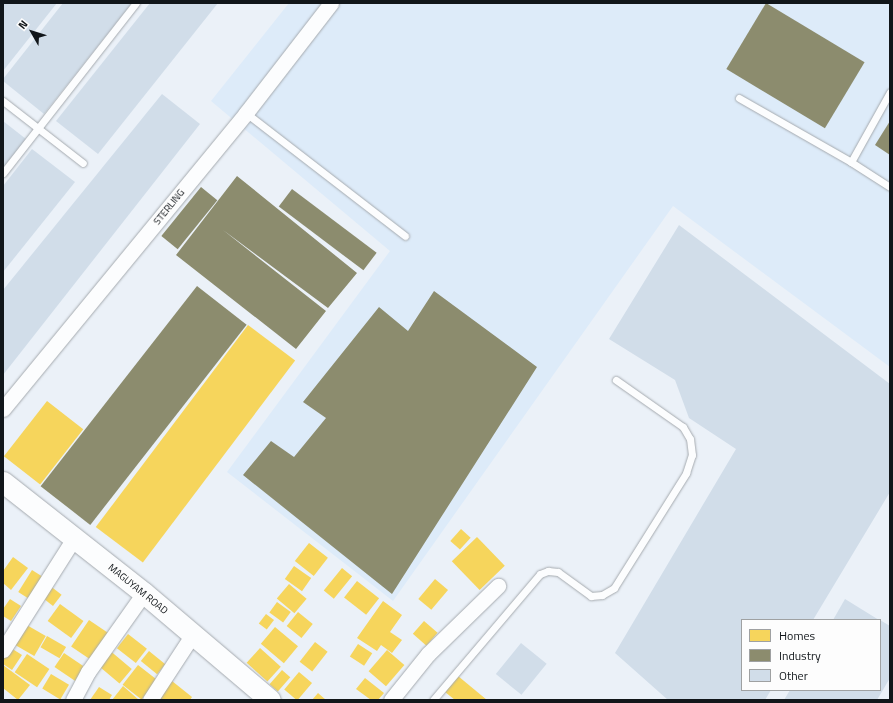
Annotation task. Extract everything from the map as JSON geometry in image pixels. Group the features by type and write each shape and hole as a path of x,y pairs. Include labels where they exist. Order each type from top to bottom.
{"main road":[{"name":"MAGUYAM ROAD","path":"3,482 144,593 193,634 259,696"}],"street":[{"name":"STERLING","path":"3,409 246,113 331,3"},
{"path":"3,650 74,538"},
{"path":"391,700 428,654 498,586"},
{"path":"73,700 88,672 144,593"},
{"path":"150,700 193,634"}],"lane":[{"path":"3,173 136,3"},
{"path":"851,162 890,92"},
{"path":"739,98 851,162 890,187"},
{"path":"3,101 83,163"},
{"path":"246,113 405,236"},
{"path":"433,700 540,574 548,571 558,572 591,596 602,595 614,588 686,473 692,455 690,439 682,427 616,380"}],"shaded area":[{"path":"289,3 890,3 890,367 673,206 393,601 227,472 390,251 211,101"}],"building: Homes":[{"path":"248,325 295,361 143,563 96,527"},
{"path":"47,401 83,429 40,484 4,456"},
{"path":"461,529 471,538 460,550 450,541"},
{"path":"477,537 505,566 480,590 452,561"},
{"path":"309,543 328,558 314,576 295,561"},
{"path":"13,557 28,568 11,590 3,583 3,571"},
{"path":"294,566 311,578 302,591 285,579"},
{"path":"342,568 352,576 334,599 324,591"},
{"path":"32,570 43,577 29,599 18,592"},
{"path":"435,579 448,590 431,610 418,599"},
{"path":"357,581 379,598 366,615 344,598"},
{"path":"289,584 307,599 294,613 277,599"},
{"path":"49,585 62,595 53,606 40,596"},
{"path":"10,599 21,606 11,621 3,616 3,609"},
{"path":"383,601 402,615 390,632 402,640 392,653 381,645 377,651 357,638"},
{"path":"277,602 291,612 283,623 269,613"},
{"path":"60,604 83,621 71,638 48,621"},
{"path":"298,612 313,624 301,638 287,626"},
{"path":"266,614 274,620 267,630 259,624"},
{"path":"89,620 110,634 92,661 71,647"},
{"path":"424,621 438,633 426,646 413,634"},
{"path":"25,624 46,636 34,656 14,644"},
{"path":"275,627 298,646 284,663 261,644"},
{"path":"128,634 147,649 136,663 117,648"},
{"path":"47,636 66,647 60,658 40,647"},
{"path":"315,642 328,652 312,672 300,662"},
{"path":"358,644 372,653 364,666 350,657"},
{"path":"11,648 22,655 12,670 3,664 3,660"},
{"path":"260,648 281,667 267,682 247,663"},
{"path":"108,649 132,669 120,683 96,664"},
{"path":"387,650 404,665 386,686 369,671"},
{"path":"149,651 165,664 157,674 141,661"},
{"path":"64,653 85,667 75,681 54,667"},
{"path":"27,654 49,669 37,687 15,672"},
{"path":"3,665 30,685 18,700 3,688"},
{"path":"138,665 157,680 142,699 123,685"},
{"path":"282,670 290,677 278,692 270,684"},
{"path":"299,672 312,683 298,700 284,690"},
{"path":"51,674 69,685 60,699 42,689"},
{"path":"458,676 487,700 455,700 445,692"},
{"path":"365,678 384,693 378,700 371,700 356,689"},
{"path":"172,681 192,697 190,700 156,700"},
{"path":"123,686 139,700 112,700"},
{"path":"99,687 112,695 109,700 90,700"},
{"path":"318,693 326,700 312,700"}],"building: Industry":[{"path":"766,3 865,62 825,128 726,69"},
{"path":"890,121 890,155 875,145"},
{"path":"237,176 357,273 328,308 223,230 326,311 296,349 176,255"},
{"path":"201,187 217,200 178,249 161,236"},
{"path":"292,189 377,253 363,270 279,207"},
{"path":"197,286 247,325 90,525 41,486"},
{"path":"434,291 537,367 392,594 243,475 271,441 294,457 326,418 303,402 379,307 408,331"}],"building: Other":[{"path":"3,3 57,3 3,71"},
{"path":"63,3 132,3 44,114 3,81 3,79"},
{"path":"150,3 218,3 98,154 56,121"},
{"path":"162,94 200,124 3,375 3,290"},
{"path":"3,121 26,139 3,168"},
{"path":"32,149 75,182 3,272 3,186"},
{"path":"679,225 890,384 890,492 814,619 741,619 741,691 770,691 765,700 668,700 615,653 736,449 689,418 675,380 609,339"},
{"path":"845,599 877,619 834,619"},
{"path":"881,621 890,626 890,678 877,700 784,700 789,691 881,691"},
{"path":"521,643 547,664 521,695 496,674"}]}
